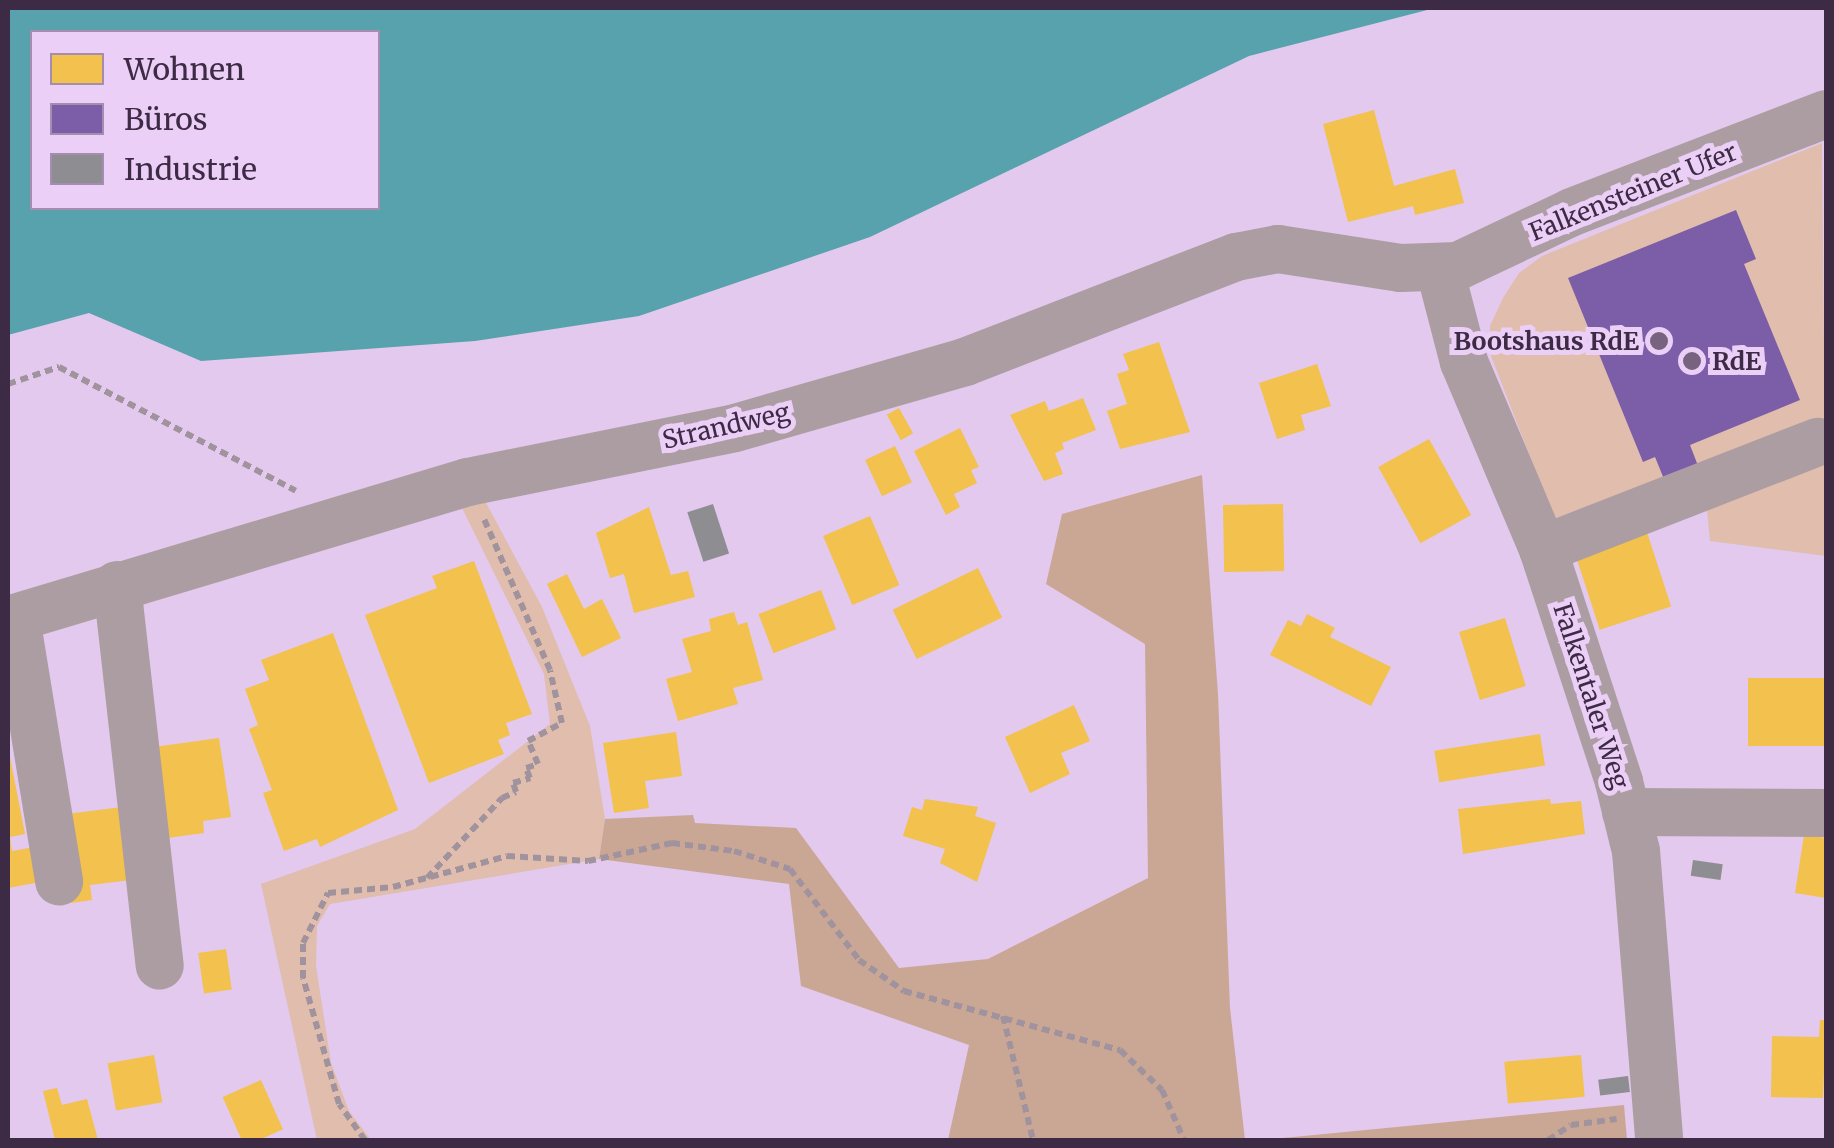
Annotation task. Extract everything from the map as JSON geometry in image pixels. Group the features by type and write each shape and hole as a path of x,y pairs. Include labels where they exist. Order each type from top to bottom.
{"street":[{"name":"Falkensteiner Ufer","path":"1440,270 1826,114"},
{"name":"Strandweg","path":"12,619 468,482 735,428 965,362 1236,257 1278,249 1314,251 1440,270"},
{"name":"Falkentaler Weg","path":"1440,270 1464,362 1543,549 1626,812 1636,852 1659,1140"},
{"path":"1543,549 1818,442"},
{"path":"117,585 160,966"},
{"path":"12,619 59,882"},
{"path":"1626,812 1826,812"}],"path":[{"path":"8,384 59,367 346,517"},
{"path":"426,878 502,798 516,792 513,783 530,778 526,768 538,764 528,741 562,722 550,670 468,482"},
{"path":"365,1140 334,1088 303,978 302,943 328,892 426,878 507,856 588,861 672,843 734,851 790,869 859,960 904,991 1120,1050 1162,1090 1184,1140"},
{"path":"1002,1016 1033,1140"},
{"path":"1548,1140 1571,1125"}],"shaded area":[{"path":"8,8 1435,8 1249,56 870,237 639,316 475,341 201,361 89,313 8,335"},
{"name":"Bootshaus RdE","path":"1822,143 1826,556 1710,541 1707,509 1564,545 1491,356 1490,326 1519,273 1542,256"},
{"path":"1202,475 1218,694 1230,1008 1245,1140 948,1140 969,1045 801,986 789,884 599,859 605,819 693,815 695,823 796,828 899,968 988,959 1148,878 1145,644 1046,584 1062,514"},
{"path":"484,499 542,607 590,726 605,819 599,859 330,904 317,926 316,966 331,1063 349,1111 371,1140 317,1140 261,884 415,829 550,724 544,674 462,508"},
{"path":"1624,1105 1627,1140 1263,1140"}],"building: Wohnen":[{"path":"1374,110 1394,186 1455,169 1464,203 1415,215 1413,206 1348,222 1323,124"},
{"path":"1159,342 1190,432 1120,449 1107,411 1127,404 1117,374 1129,370 1123,354"},
{"path":"1317,364 1331,406 1301,415 1305,430 1277,439 1259,383"},
{"path":"1083,398 1096,430 1062,443 1064,449 1055,453 1063,474 1044,481 1010,415 1045,401 1049,411"},
{"path":"899,408 913,433 901,440 887,415"},
{"path":"960,428 979,467 971,470 977,483 954,494 960,507 946,515 914,451"},
{"path":"1429,439 1471,515 1420,543 1378,467"},
{"path":"895,446 912,482 882,496 865,460"},
{"path":"1283,504 1284,571 1224,572 1223,505"},
{"path":"649,507 671,575 688,571 695,597 634,613 624,574 610,578 596,533"},
{"path":"870,516 899,585 852,605 823,536"},
{"path":"1643,520 1671,607 1600,630 1572,543"},
{"path":"474,561 532,714 506,723 510,735 498,740 504,754 429,783 365,615 437,588 432,576"},
{"path":"978,568 1002,617 917,659 893,610"},
{"path":"567,574 584,609 602,599 621,638 582,657 547,584"},
{"path":"821,590 836,629 774,653 758,614"},
{"path":"734,612 738,625 747,622 763,680 733,688 738,704 678,721 666,679 692,672 682,639 711,631 709,619"},
{"path":"1307,614 1335,628 1330,637 1391,667 1371,706 1270,655 1288,620 1301,626"},
{"path":"1505,618 1526,686 1480,700 1459,632"},
{"path":"333,633 398,810 320,847 317,839 284,851 263,793 272,790 249,729 258,725 245,689 269,680 261,660"},
{"path":"1748,678 1826,678 1826,746 1748,746"},
{"path":"1074,705 1090,741 1061,753 1070,774 1030,793 1005,737"},
{"path":"676,732 682,776 645,781 649,808 614,813 603,743"},
{"path":"1540,734 1545,766 1439,782 1434,751"},
{"path":"219,738 231,817 203,821 204,833 167,838 154,747"},
{"path":"9,752 25,834 10,837 12,851 40,846 46,881 8,888"},
{"path":"925,799 978,807 975,816 996,823 977,882 940,863 945,849 903,836 912,807 922,810"},
{"path":"1550,799 1551,804 1581,801 1585,834 1463,854 1458,809"},
{"path":"122,807 131,880 90,885 92,900 71,903 59,815"},
{"path":"1804,835 1826,838 1826,898 1795,893"},
{"path":"226,949 232,990 204,993 198,953"},
{"path":"1820,1020 1826,1020 1823,1098 1771,1097 1772,1036 1819,1037"},
{"path":"154,1055 162,1102 116,1110 108,1063"},
{"path":"1581,1055 1585,1097 1508,1104 1504,1062"},
{"path":"261,1080 283,1129 259,1140 242,1140 223,1097"},
{"path":"57,1088 62,1105 87,1099 98,1140 55,1140 43,1091"}],"building: Büros":[{"name":"RdE","path":"1736,210 1756,259 1744,264 1800,400 1690,445 1700,471 1666,484 1655,457 1643,462 1568,278"}],"building: Industrie":[{"path":"713,504 729,553 703,562 687,512"},
{"path":"1693,860 1723,864 1720,880 1691,876"},
{"path":"1628,1076 1630,1092 1600,1096 1598,1080"}],"place":[{"name":"Bootshaus RdE","path":"1659,341"},
{"name":"RdE","path":"1692,361"}]}
